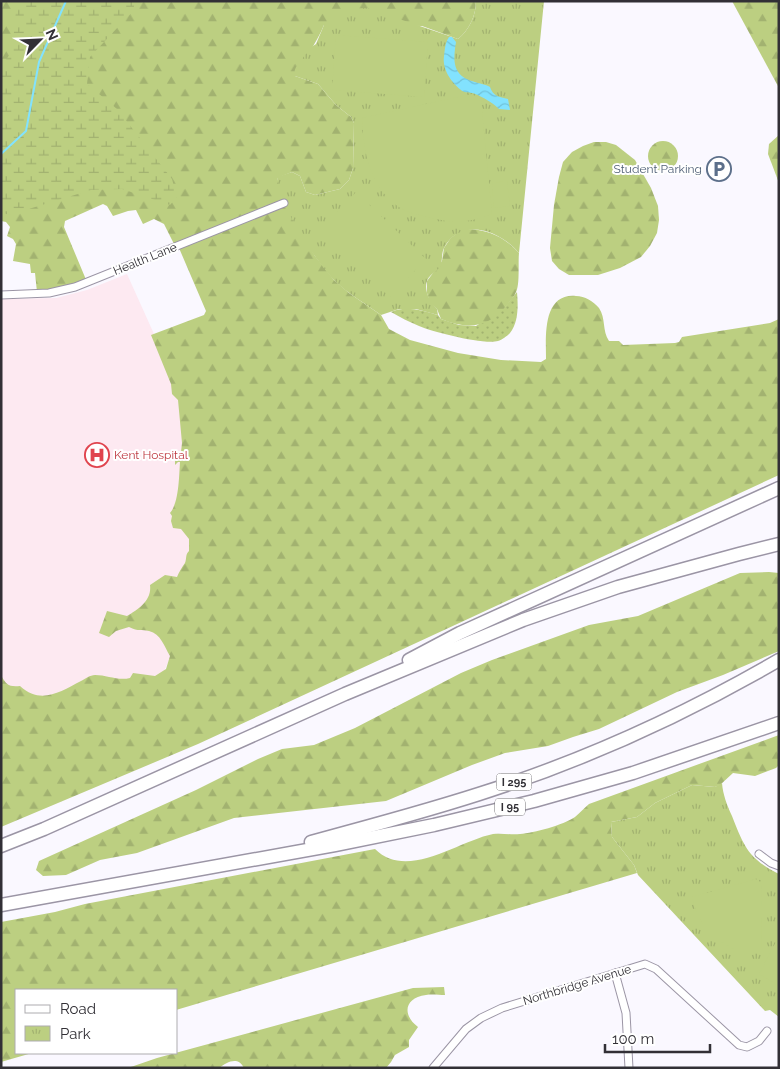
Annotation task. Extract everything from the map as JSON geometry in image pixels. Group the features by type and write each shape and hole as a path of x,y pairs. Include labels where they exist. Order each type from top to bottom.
{"highway":[{"path":"345,694 460,633 779,488"},
{"path":"1,846 44,829 345,694 499,630 618,587 779,544"},
{"name":"I 295","path":"234,863 430,809 533,776 650,727 779,660"},
{"name":"I 95","path":"1,905 409,830 517,805 657,765 779,723"}],"street":[{"name":"Health Lane","path":"1,296 50,293 74,287 284,203"},
{"path":"759,854 771,863 779,866"},
{"name":"Northbridge Avenue","path":"433,1068 466,1028 480,1018 502,1008 645,964 656,968 739,1046 747,1047 759,1040 767,1031"},
{"path":"615,973 626,1012 629,1068"}],"shaded area":[{"name":"Kent Hospital","path":"127,274 186,405 200,505 173,652 158,684 42,708 1,692 1,299 56,298 87,290"}],"green space":[{"path":"1,1 476,1 475,12 471,22 458,39 422,26 324,25 295,76 318,84 336,105 351,117 354,123 353,168 349,180 340,189 315,195 306,192 300,176 292,172 277,178 292,218 315,256 334,280 381,315 389,329 410,340 458,353 501,360 541,362 546,359 548,318 557,301 565,297 583,297 594,303 603,316 605,333 609,341 619,341 623,345 675,343 679,342 682,337 770,323 779,319 779,475 198,744 1,827 1,675 8,685 20,686 28,692 43,696 66,689 93,675 126,679 130,678 133,673 155,676 166,669 170,656 157,635 146,630 129,627 116,631 109,637 99,633 107,611 127,616 147,600 150,585 165,575 177,577 189,551 189,539 181,529 173,528 170,513 175,503 179,482 180,462 175,465 175,453 181,452 182,443 178,400 172,394 171,384 151,335 204,315 206,311 179,248 175,246 164,224 154,219 143,224 136,210 113,216 107,206 103,204 65,221 64,227 87,282 37,292 35,273 31,273 30,264 13,261 16,244 13,239 7,236 10,227 6,222 1,221"},
{"path":"17,1 135,1 133,11 90,57 87,84 117,109 172,179 177,197 170,205 122,189 91,190 9,215 1,212 1,67 12,51"},
{"path":"476,1 544,1 519,253 502,238 492,233 481,230 460,232 451,238 444,248 440,267 431,275 426,283 427,292 431,302 437,309 438,315 416,309 399,309 381,315 346,290 327,272 299,232 279,189 277,177 292,172 300,176 306,192 315,195 340,189 349,180 353,168 354,123 351,117 336,105 318,84 295,76 294,70 310,48 316,44 324,25 330,24 334,10 367,8 458,39 471,22 475,12"},
{"path":"732,1 779,1 779,88"},
{"path":"336,35 428,42 424,97 332,90"},
{"path":"472,94 481,100 492,214 468,221 453,222 420,215 396,205 379,187 369,166 362,118"},
{"path":"779,135 779,183 768,154 769,144"},
{"path":"663,141 674,145 678,156 674,167 663,171 652,167 648,156 652,145"},
{"path":"594,142 606,142 616,145 635,160 651,188 658,206 659,220 657,233 641,257 620,268 598,275 569,275 559,269 552,261 550,248 559,177 563,162 572,152"},
{"path":"507,181 510,206 494,208 492,183"},
{"path":"356,192 426,259 390,297 320,230"},
{"path":"466,229 481,230 502,238 519,253 516,292 500,313 477,325 460,325 441,319 437,309 430,303 427,293 427,281 442,261 444,248 458,232"},
{"path":"517,292 518,307 515,324 510,333 498,341 471,340 435,331 415,324 391,312 414,309 438,315 441,319 459,325 476,326 504,308"},
{"path":"740,573 779,573 779,651 677,692 599,729 548,746 505,753 386,801 234,818 137,853 100,860 66,875 43,876 36,870 39,861 196,790 258,759 282,749 314,745 355,728 461,673 492,660 589,625 638,616"},
{"path":"779,735 779,765 776,768 755,776 733,773 715,787 692,785 655,803 637,817 611,822 612,837 634,865 637,873 178,1009 178,989 15,989 15,1054 29,1054 1,1062 1,922 55,912 85,904 375,849 388,858 402,861 417,860 493,834 526,833 556,826 575,817 589,804"},
{"path":"722,783 727,804 744,844 761,863 779,874 779,1017 770,1010 765,1011 638,875 634,865 612,837 611,822 637,817 655,803 692,785 715,787"},
{"path":"756,879 762,883 761,950 735,950 720,941 703,924 696,911 692,897"},
{"path":"779,936 779,986 759,974"},
{"path":"444,987 445,995 426,995 410,1003 408,1008 409,1017 418,1027 409,1040 409,1047 395,1055 386,1068 244,1068 239,1062 232,1061 219,1068 128,1068 157,1058 178,1054 178,1052 413,988"}],"water":[{"path":"449,37 452,37 456,42 454,55 458,72 467,79 490,87 497,96 508,99 510,110 499,109 478,95 462,91 454,83 444,66 445,46"}],"waterway":[{"path":"1,154 26,131 39,62 66,1"}],"place":[{"name":"Student Parking","path":"719,169"},
{"name":"Kent Hospital","path":"97,455"}]}
